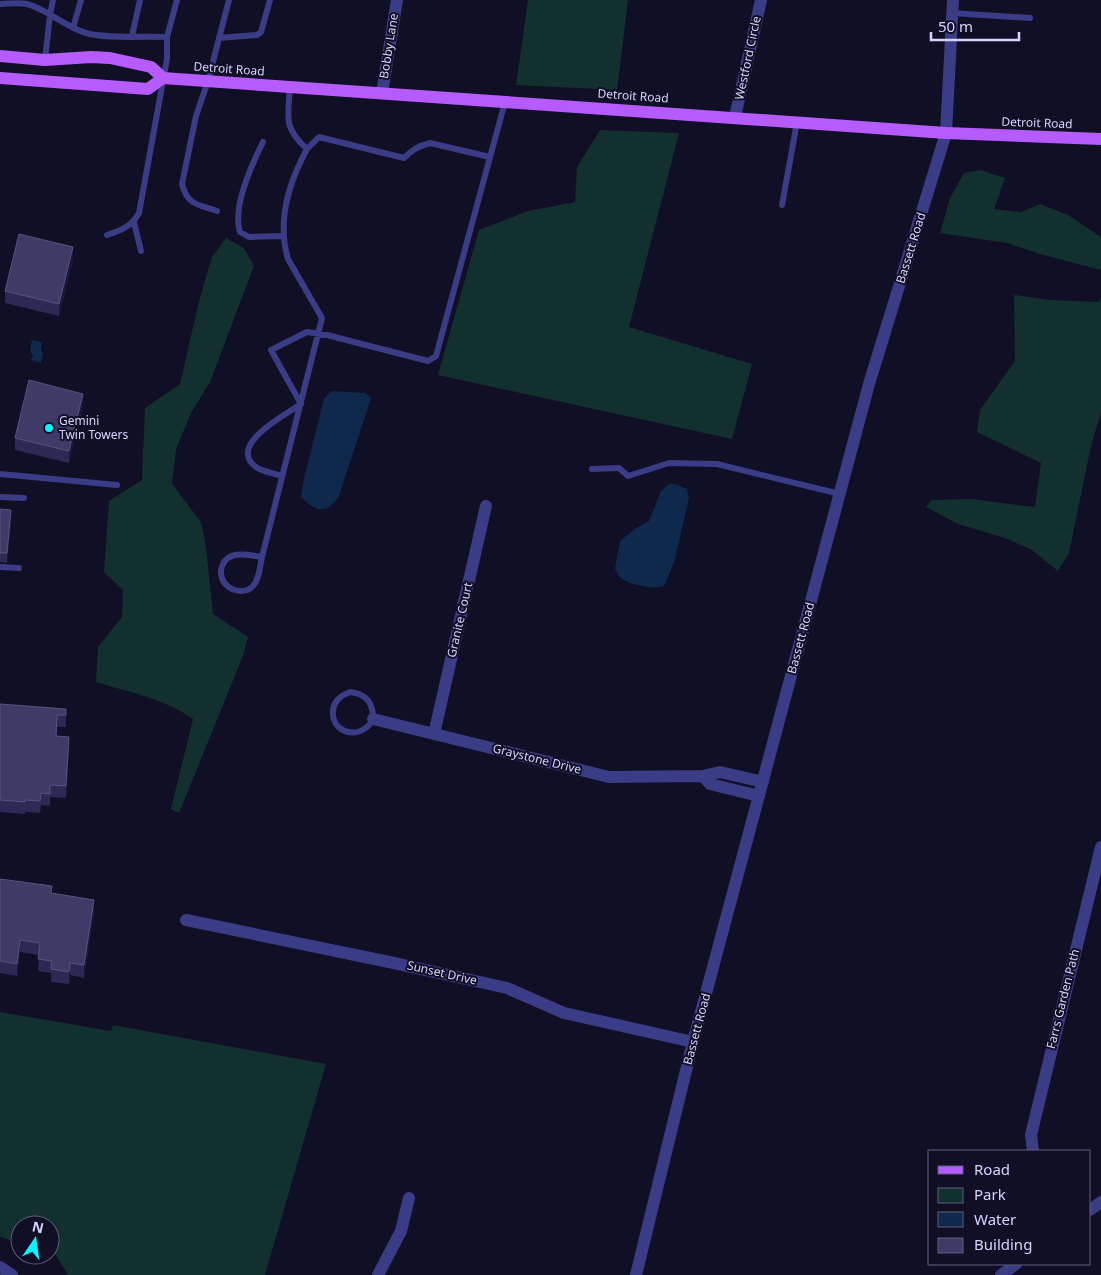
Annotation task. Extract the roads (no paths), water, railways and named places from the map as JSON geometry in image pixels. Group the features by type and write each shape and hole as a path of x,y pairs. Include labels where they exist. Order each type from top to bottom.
{"main road":[{"path":"0,56 45,60 91,57 110,58 151,66 163,78 148,89 0,78"},
{"name":"Detroit Road","path":"163,78 946,133 1101,140"}],"street":[{"name":"Bobby Lane","path":"382,93 397,0"},
{"name":"Westford Circle","path":"735,117 761,0"},
{"name":"Bassett Road","path":"636,1275 693,1042 869,384 946,133 953,0"},
{"name":"Granite Court","path":"434,734 486,506"},
{"name":"Graystone Drive","path":"373,720 609,777 703,776 720,772 763,782"},
{"name":"Graystone Drive","path":"703,776 710,784 759,796"},
{"name":"Farrs Garden Path","path":"1033,1150 1031,1135 1101,847"},
{"name":"Sunset Drive","path":"186,920 394,962 507,988 564,1013 693,1042"},
{"path":"378,1275 402,1231 409,1198"},
{"path":"1001,1275 1015,1265"},
{"path":"0,1267 12,1275"}],"lane":[{"path":"45,60 53,0"},
{"path":"73,28 81,0"},
{"path":"132,36 140,0"},
{"path":"107,235 119,231 134,222 139,213 167,59 167,37 177,0"},
{"path":"217,211 189,201 182,184 196,116 208,81 229,0"},
{"path":"219,38 257,35 262,32 270,0"},
{"path":"0,4 26,2 73,28 88,34 100,36 167,37"},
{"path":"952,13 1030,18"},
{"path":"290,87 288,118 291,132 307,149"},
{"path":"301,404 271,350 307,332 319,333 428,361 436,356 505,102"},
{"path":"782,206 797,122"},
{"path":"262,557 248,554 233,555 226,559 220,574 222,582 227,587 245,591 253,587 256,582 322,318 288,259 284,236 287,200 298,166 307,149 320,137 404,158 420,145 430,143 490,157"},
{"path":"263,142 251,167 240,204 238,226 240,232 249,237 284,236"},
{"path":"134,222 141,251"},
{"path":"282,476 258,468 251,462 248,452 253,439 260,432 301,404"},
{"path":"592,469 619,468 628,476 669,463 717,464 840,494"},
{"path":"0,474 117,485"},
{"path":"0,497 24,498"},
{"path":"0,567 19,568"},
{"path":"350,692 361,695 367,699 373,709 373,720 368,727 356,732 343,731 336,725 332,716 333,706 340,696 350,692"}],"water":[{"path":"32,340 42,342 43,354 41,363 31,360 33,356 30,350"},
{"path":"331,391 365,393 371,398 339,496 330,506 321,509 311,506 301,497 324,399"},
{"path":"670,483 687,489 689,498 674,563 664,586 649,587 637,585 621,578 615,569 620,541 636,528 649,521 661,491"}],"place":[{"name":"Gemini Twin Towers","path":"49,428"}]}
